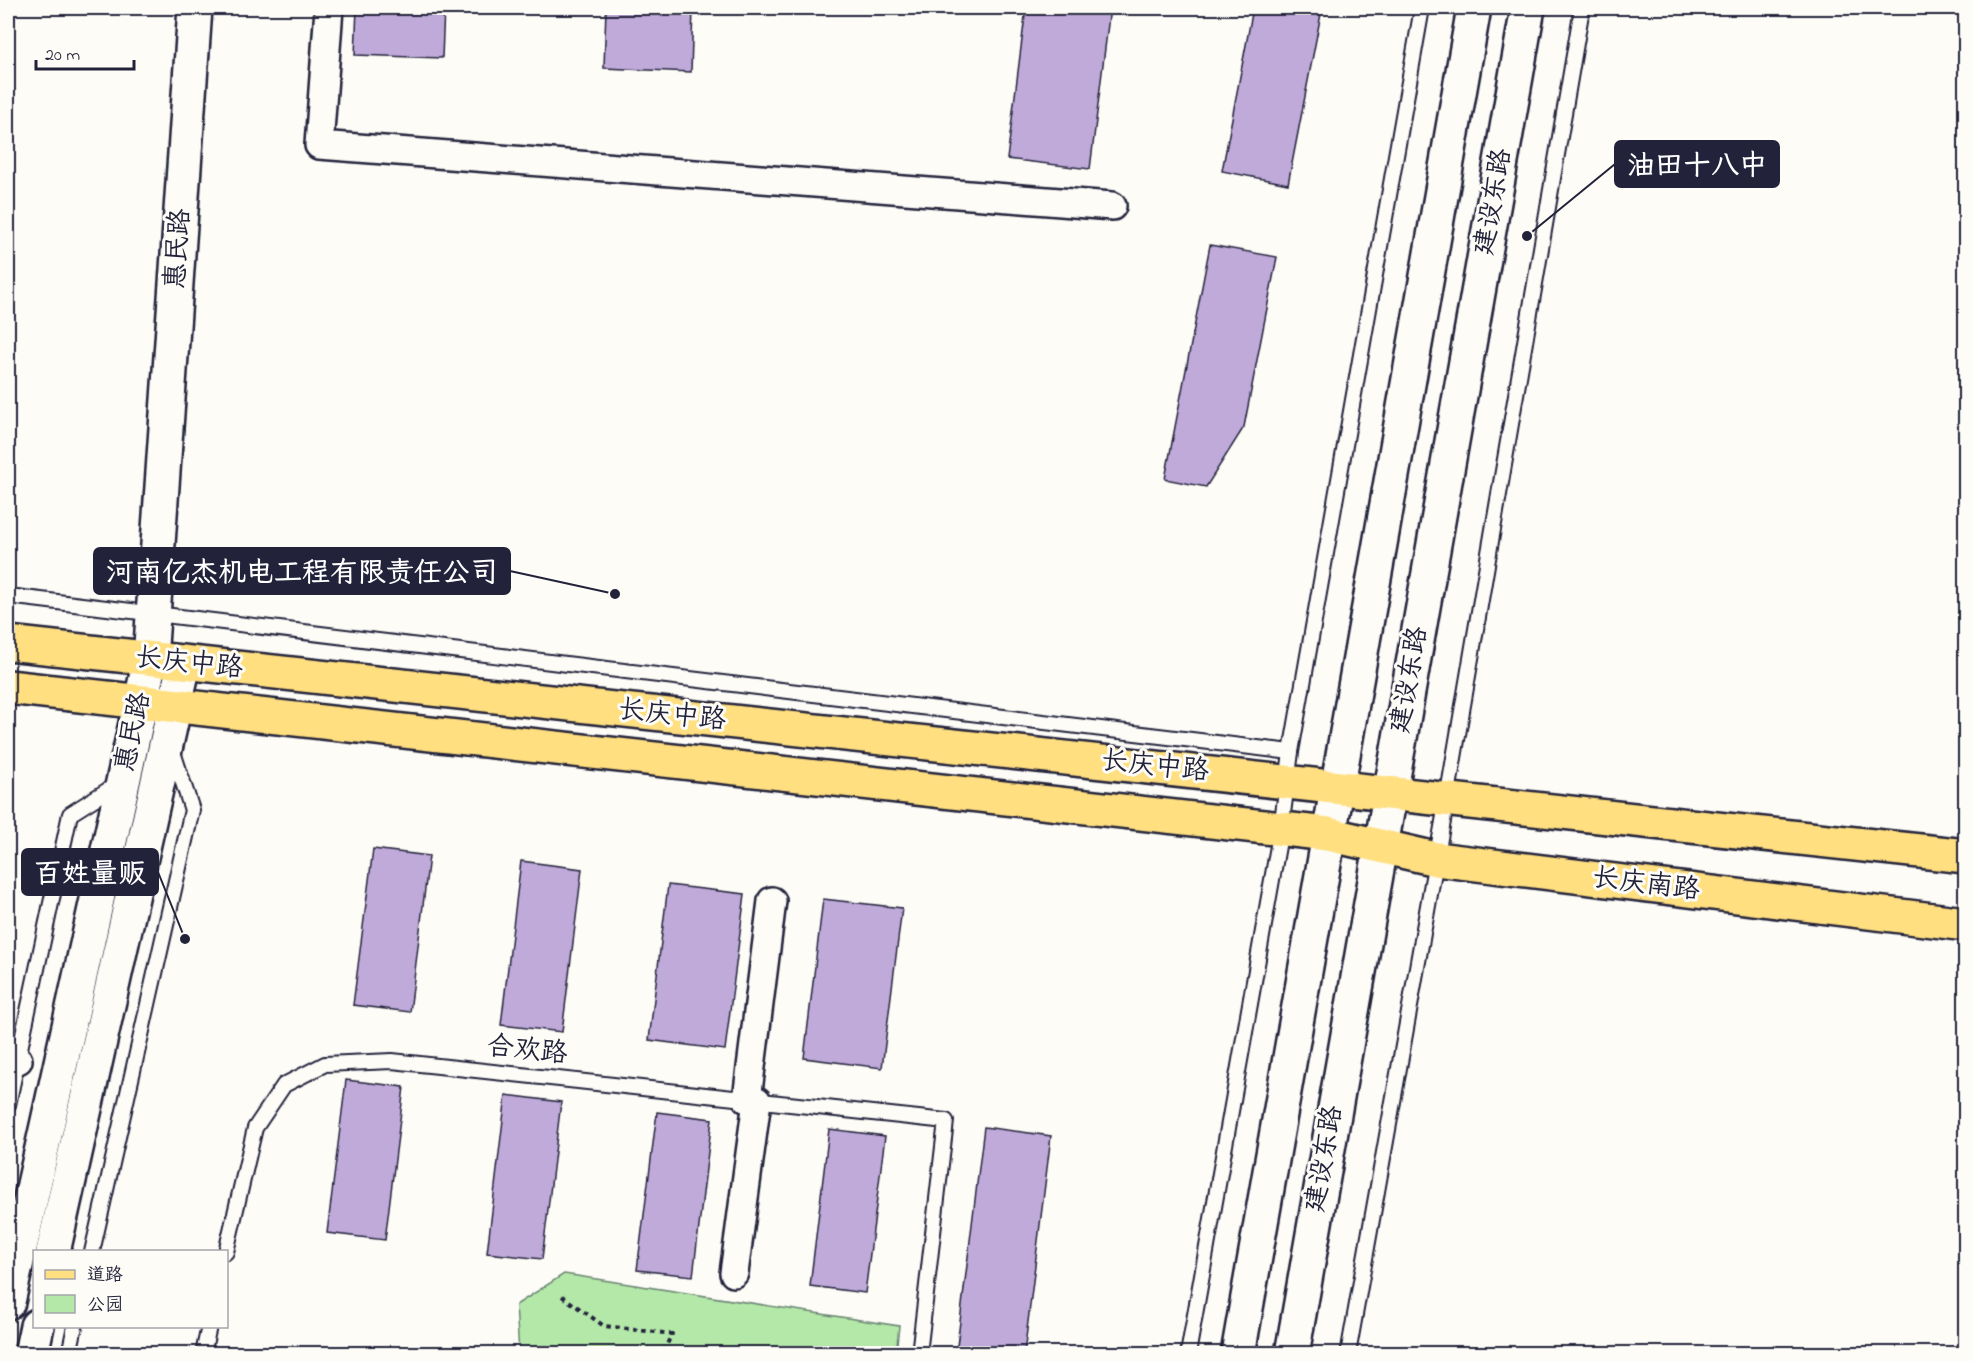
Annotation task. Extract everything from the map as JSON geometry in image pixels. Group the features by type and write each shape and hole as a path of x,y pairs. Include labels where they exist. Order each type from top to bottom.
{"main road":[{"name":"惠民路","path":"8,1302 150,660 195,8"},
{"name":"建设东路","path":"1238,1353 1474,8"},
{"name":"建设东路","path":"1292,1353 1528,8"},
{"name":"长庆中路","path":"8,643 150,660 1289,767 1336,786"},
{"name":"惠民路","path":"53,1250 184,663"},
{"name":"长庆中路","path":"8,687 1328,834"},
{"path":"1336,786 1965,856"},
{"name":"长庆南路","path":"1328,834 1436,858 1965,924"},
{"path":"31,1353 37,1328"}],"street":[{"path":"329,8 319,144 1112,206"},
{"path":"734,1273 772,901"}],"lane":[{"path":"1188,1353 1281,829 1289,767 1422,8"},
{"path":"1348,1353 1447,799 1582,8"},
{"path":"8,596 1289,767"},
{"path":"92,1250 192,810 168,738"},
{"path":"8,1105 13,1059 70,814 124,780"},
{"name":"合欢路","path":"226,1250 255,1128 284,1085 325,1064 392,1060 946,1121 918,1353"},
{"path":"69,1353 75,1328"},
{"path":"202,1353 208,1328"}],"path":[{"path":"562,1296 604,1326 672,1334 662,1353"}],"green space":[{"path":"564,1274 899,1326 896,1353 519,1353 516,1305"}],"building":[{"path":"357,8 444,8 442,58 355,55"},
{"path":"606,8 693,8 691,72 604,68"},
{"path":"1026,8 1110,8 1090,169 1007,159"},
{"path":"1253,8 1320,8 1321,14 1288,184 1222,171"},
{"path":"1210,245 1277,257 1244,427 1206,487 1165,479"},
{"path":"373,849 429,856 410,1012 353,1005"},
{"path":"521,861 582,869 562,1032 501,1025"},
{"path":"668,885 745,894 725,1050 649,1040"},
{"path":"823,899 902,908 882,1068 804,1058"},
{"path":"346,1080 404,1087 385,1240 327,1233"},
{"path":"506,1095 561,1102 542,1259 487,1253"},
{"path":"657,1112 712,1119 693,1276 637,1270"},
{"path":"984,1127 1051,1136 1024,1354 956,1354"},
{"path":"829,1129 885,1136 865,1293 810,1286"}],"place":[{"name":"油田十八中","path":"1527,236"},
{"name":"河南亿杰机电工程有限责任公司","path":"615,594"},
{"name":"百姓量贩","path":"185,939"}]}
